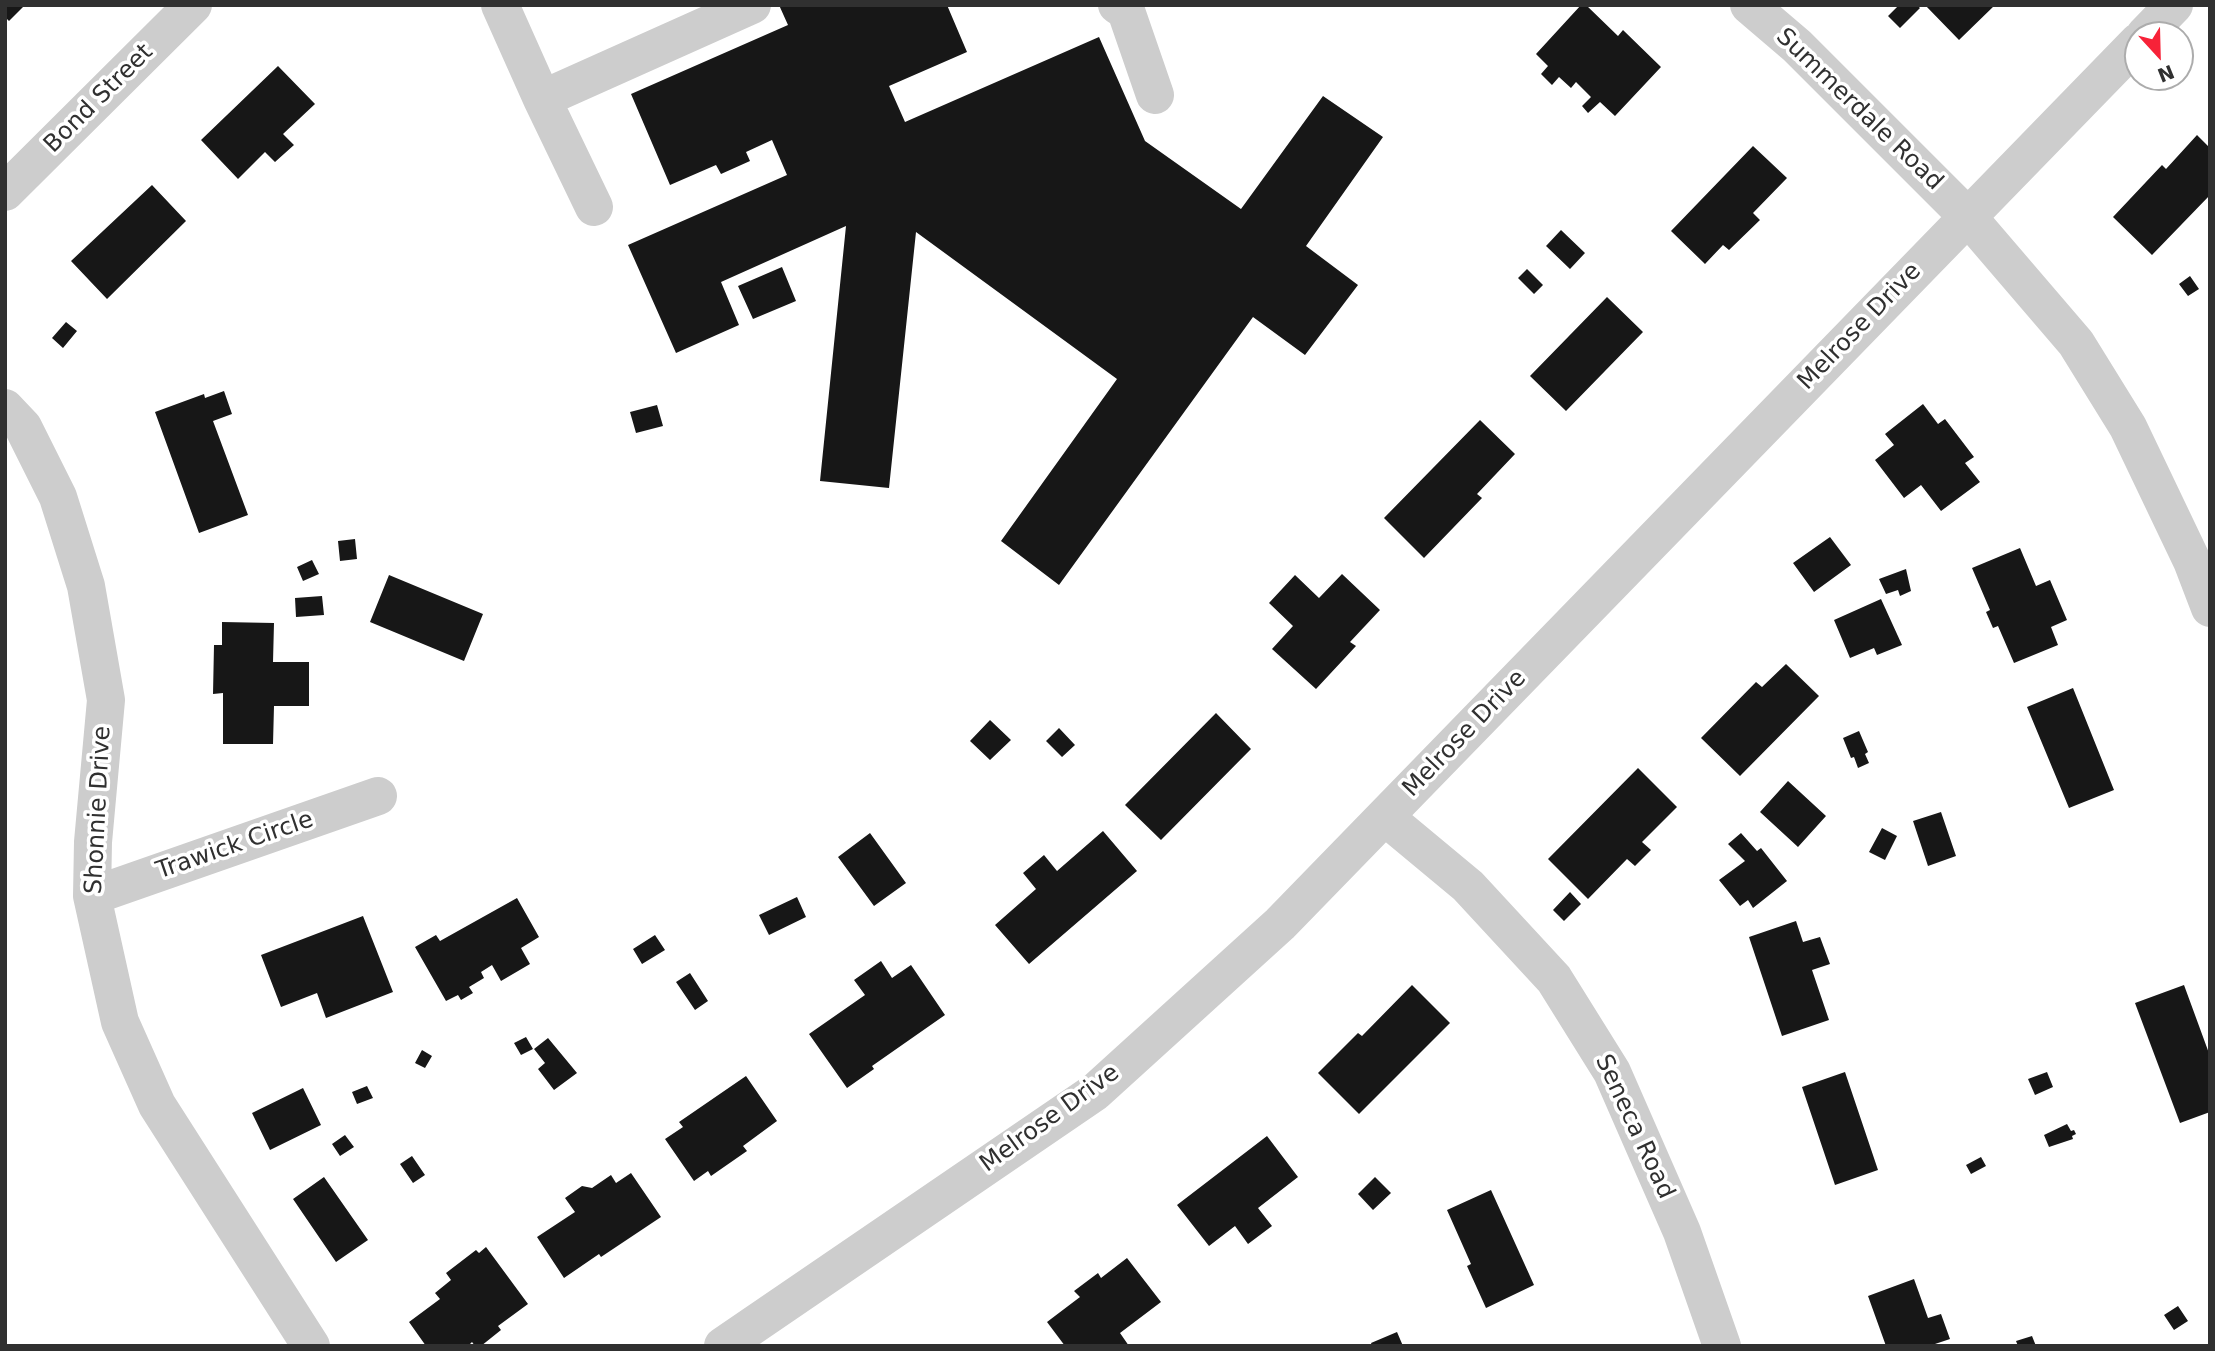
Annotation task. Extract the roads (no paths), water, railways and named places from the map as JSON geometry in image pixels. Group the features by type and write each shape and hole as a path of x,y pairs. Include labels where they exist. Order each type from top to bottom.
{"street":[{"name":"Bond Street","path":"5,192 193,5"},
{"path":"500,5 594,207"},
{"path":"542,99 752,5"},
{"path":"1116,5 1125,11 1154,95"},
{"name":"Summerdale Road","path":"1749,5 1797,46 1968,216 2076,343 2129,427 2201,557 2210,608"},
{"path":"2159,21 2174,5"},
{"name":"Melrose Drive","path":"723,1346 1095,1091 1280,924 2124,56"},
{"name":"Shonnie Drive","path":"5,408 23,427 58,497 86,586 106,700 93,842 92,896 120,1022 157,1105 311,1346"},
{"name":"Trawick Circle","path":"92,896 379,796"},
{"name":"Seneca Road","path":"1385,817 1468,886 1554,979 1612,1072 1682,1232 1722,1346"}]}
